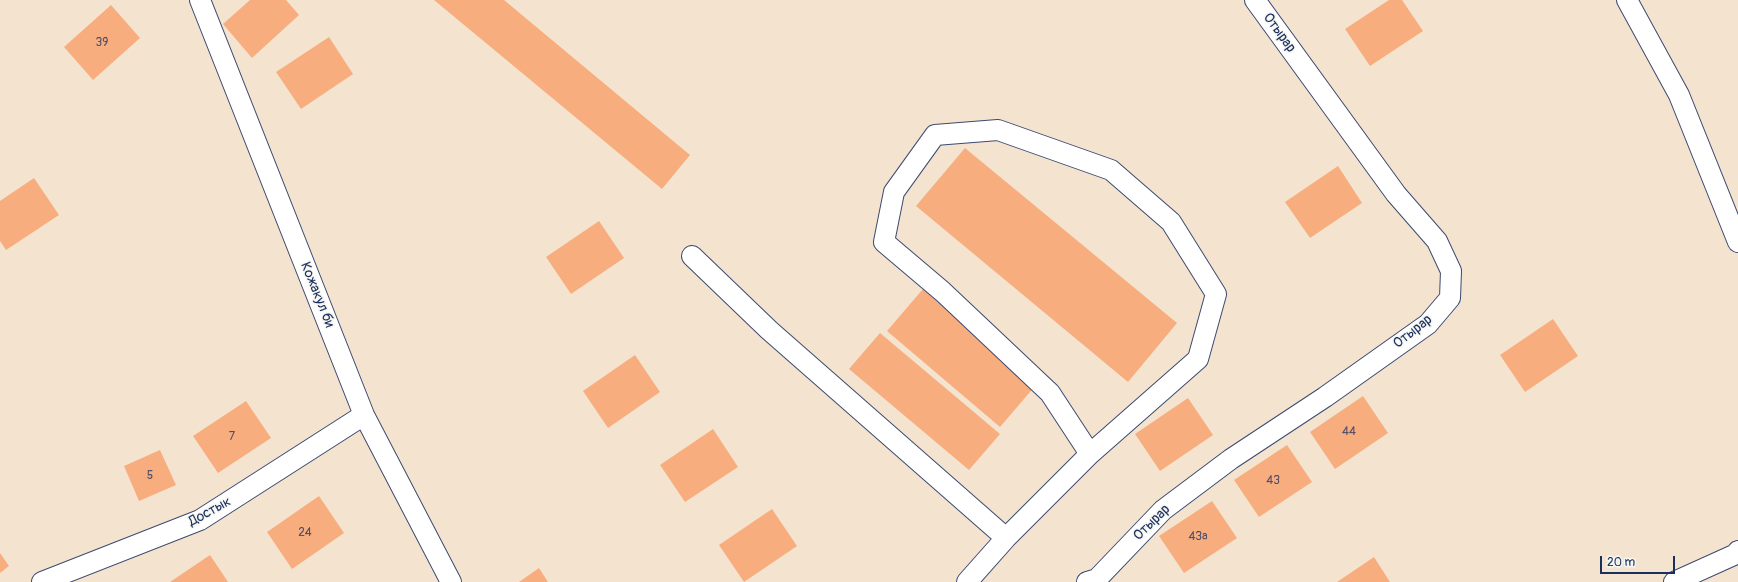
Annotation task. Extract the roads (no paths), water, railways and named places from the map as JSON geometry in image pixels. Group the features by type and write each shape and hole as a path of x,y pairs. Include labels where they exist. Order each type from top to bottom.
{"street":[{"name":"Кожакул би","path":"200,0 364,415 451,582"},
{"name":"Отырар","path":"1087,582 1097,579 1163,510 1231,459 1325,397 1428,324 1450,298 1451,271 1437,241 1396,194 1255,0"},
{"path":"1628,0 1679,95 1738,242"},
{"path":"967,582 1006,538 1090,454 1198,359 1216,294 1171,222 1111,170 998,130 935,135 894,192 884,242 943,292 1050,393 1090,454"},
{"path":"692,256 769,330 1006,538"},
{"name":"Достык","path":"42,582 200,520 364,415"},
{"path":"1674,582 1736,554 1738,551"}]}
